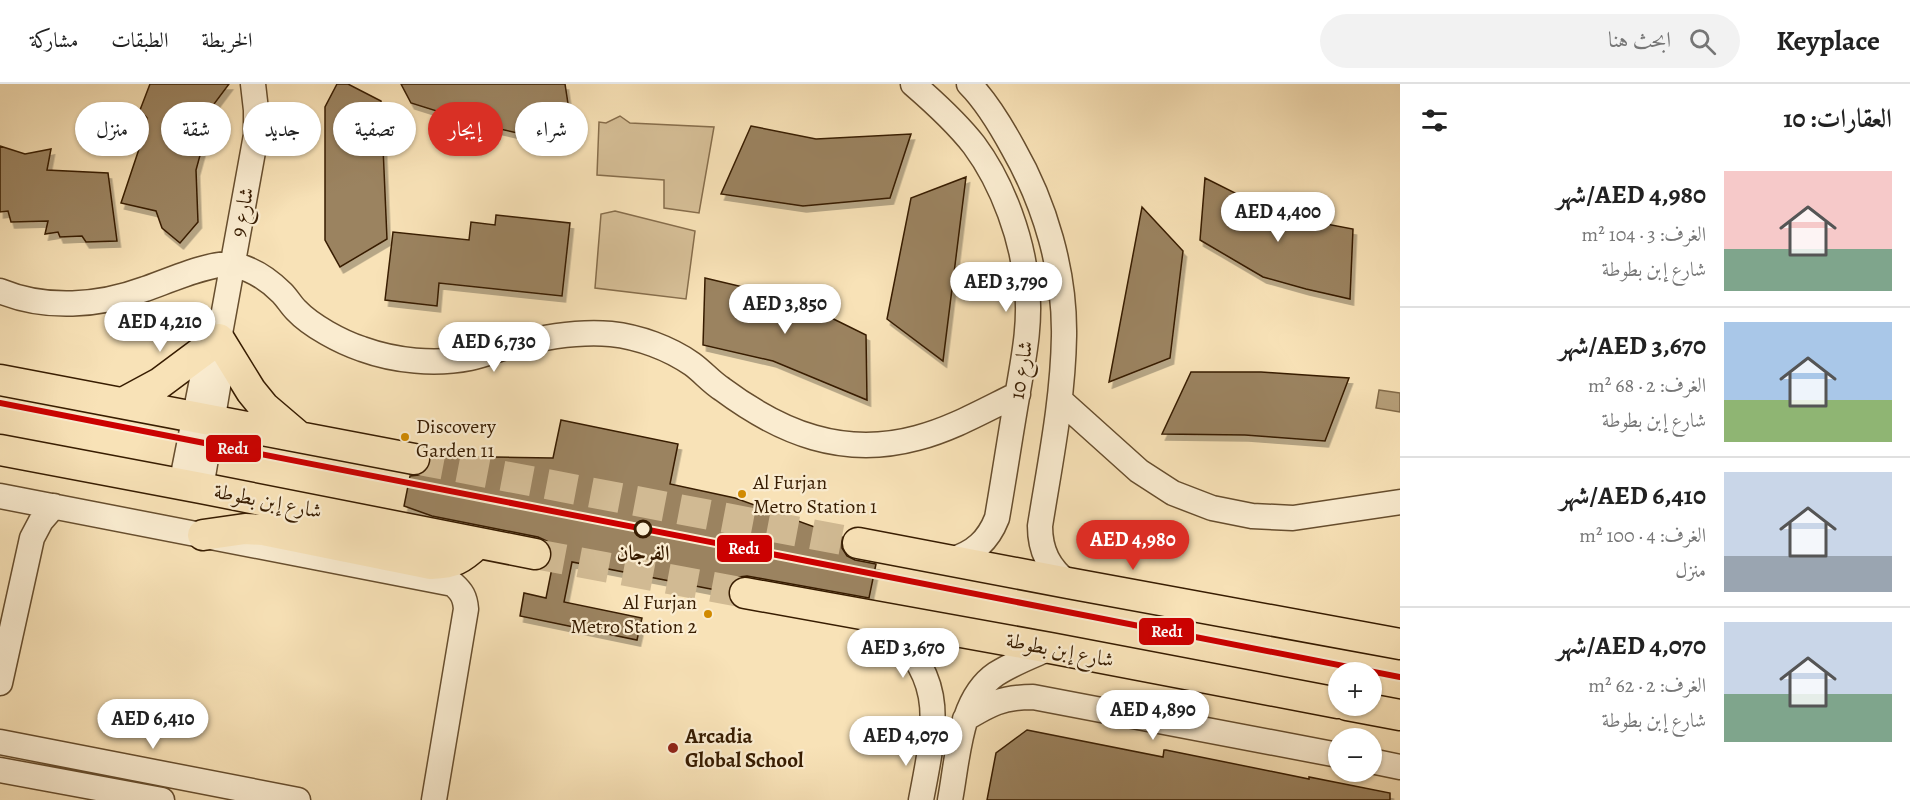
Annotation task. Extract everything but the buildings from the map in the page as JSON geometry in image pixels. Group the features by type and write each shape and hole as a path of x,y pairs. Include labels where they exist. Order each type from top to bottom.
{"main road":[{"path":"123,403 160,383 219,339 251,391 264,407 300,437"},
{"path":"0,380 414,459"},
{"name":"شارع إبن بطوطة","path":"0,450 535,554"},
{"path":"203,535 245,529 263,530 431,564 447,563 462,558 477,544"},
{"path":"858,543 1400,644"},
{"name":"شارع إبن بطوطة","path":"746,593 1328,701"},
{"path":"1382,712 1400,715"}],"street":[{"name":"شارع 9","path":"191,486 203,419 222,363 219,339 256,135 253,84"},
{"name":"شارع 10","path":"913,84 960,128 975,147 998,185 1012,220 1028,290 1024,365 997,518 992,530 975,550 951,560"},
{"name":"شارع 10","path":"969,84 1000,125 1023,165 1041,207 1054,252 1062,297 1064,334 1060,400 1040,526 1040,540 1049,565 1068,583"},
{"path":"0,291 42,302 77,304 112,299 188,273 232,264 268,281 296,310 340,340 384,356 429,362 451,361 473,358 538,340 583,333 612,334 641,340 668,350 693,365 727,393 774,423 804,436 826,442 872,445 895,443 939,430 985,409 1016,406"},
{"path":"1028,290 1044,299 1053,300 1062,297"},
{"path":"1060,400 1139,471 1173,493 1212,508 1252,516 1293,518 1400,502"},
{"path":"9,498 453,584 465,599 466,609 434,800"},
{"path":"9,498 27,518 32,538"},
{"path":"0,683 32,538 41,521 54,506"},
{"path":"874,616 895,632 911,650 923,671 931,694 934,718 932,742 921,800"},
{"path":"950,800 965,719 980,688 994,675 1013,664 1050,648"},
{"path":"965,719 996,702 1013,697 1033,698 1328,753"},
{"path":"0,742 298,800"},
{"path":"1382,763 1400,766"},
{"path":"0,770 162,800"}],"shaded area":[{"path":"620,116 630,123 714,127 699,213 664,208 664,180 597,175 599,122 606,123"},
{"path":"615,211 695,231 686,299 595,288 601,214"},
{"path":"1379,390 1400,393 1400,412 1376,408"}],"tunnel":[{"path":"414,459 858,543"},
{"path":"535,554 745,593"}],"transit line":[{"name":"Red1","path":"0,403 1400,677"}],"place":[{"name":"Discovery Garden 11","path":"405,437"},
{"name":"Al Furjan Metro Station 1","path":"742,494"},
{"name":"الفرجان","path":"643,529"},
{"name":"Al Furjan Metro Station 2","path":"708,614"},
{"name":"Arcadia Global School","path":"673,748"}]}
